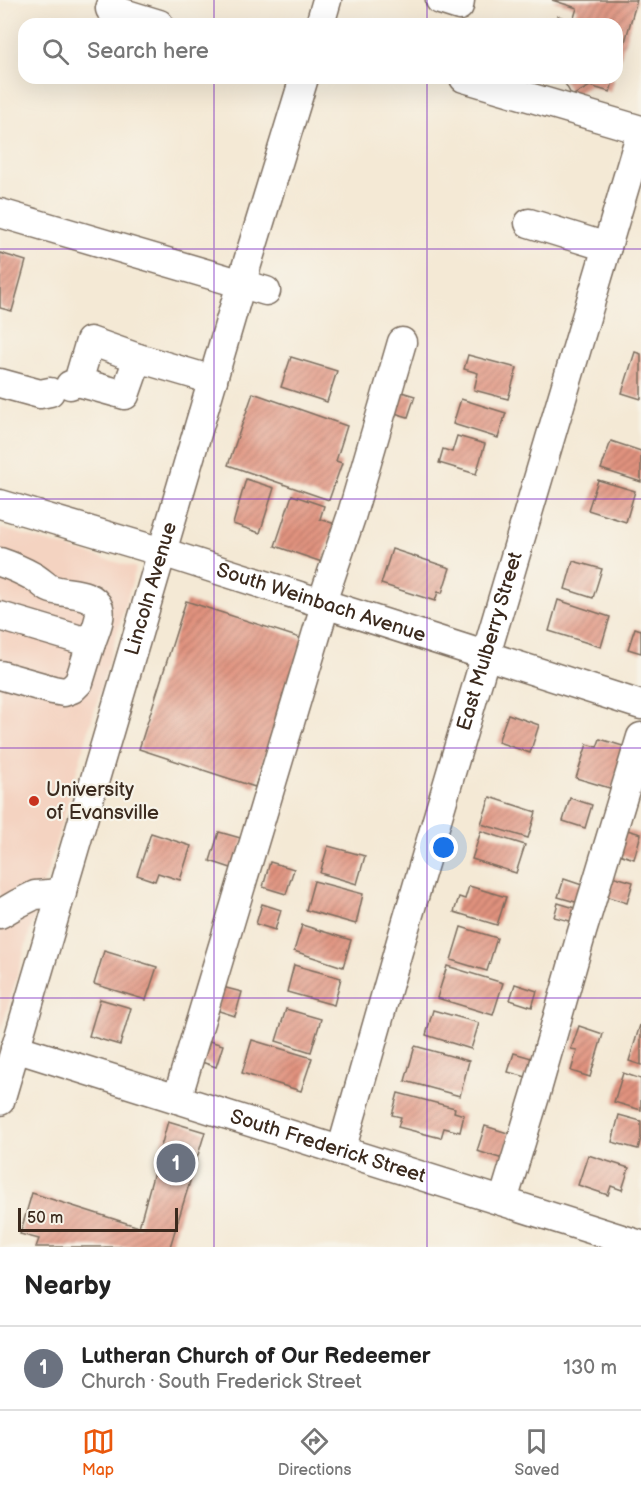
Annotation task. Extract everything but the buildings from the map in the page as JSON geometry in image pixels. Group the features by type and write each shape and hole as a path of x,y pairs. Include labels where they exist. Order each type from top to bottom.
{"street":[{"path":"113,0 110,9 139,18"},
{"path":"322,18 327,0"},
{"name":"Lincoln Avenue","path":"0,1098 213,380 253,288 303,84"},
{"path":"484,84 641,131"},
{"name":"East Mulberry Street","path":"341,1151 486,655 575,311 607,247 641,131"},
{"path":"0,213 253,288"},
{"path":"529,223 607,247"},
{"path":"66,386 90,341 213,380"},
{"path":"177,1099 323,612 322,602 351,517 402,342"},
{"path":"0,383 40,394 66,386 125,395 138,358"},
{"name":"South Weinbach Avenue","path":"0,504 322,602 641,705"},
{"path":"0,562 17,568 50,589 94,601 100,610 79,682 72,689 64,692 53,690 0,675"},
{"path":"0,616 91,644"},
{"path":"503,1201 641,737"},
{"path":"0,914 35,895 62,892"},
{"name":"South Frederick Street","path":"15,1048 641,1245"}],"shaded area":[{"name":"University of Evansville","path":"0,528 136,568 0,1034"}],"place":[{"name":"University of Evansville","path":"34,801"},
{"name":"Lutheran Church of Our Redeemer","path":"176,1163"}]}
